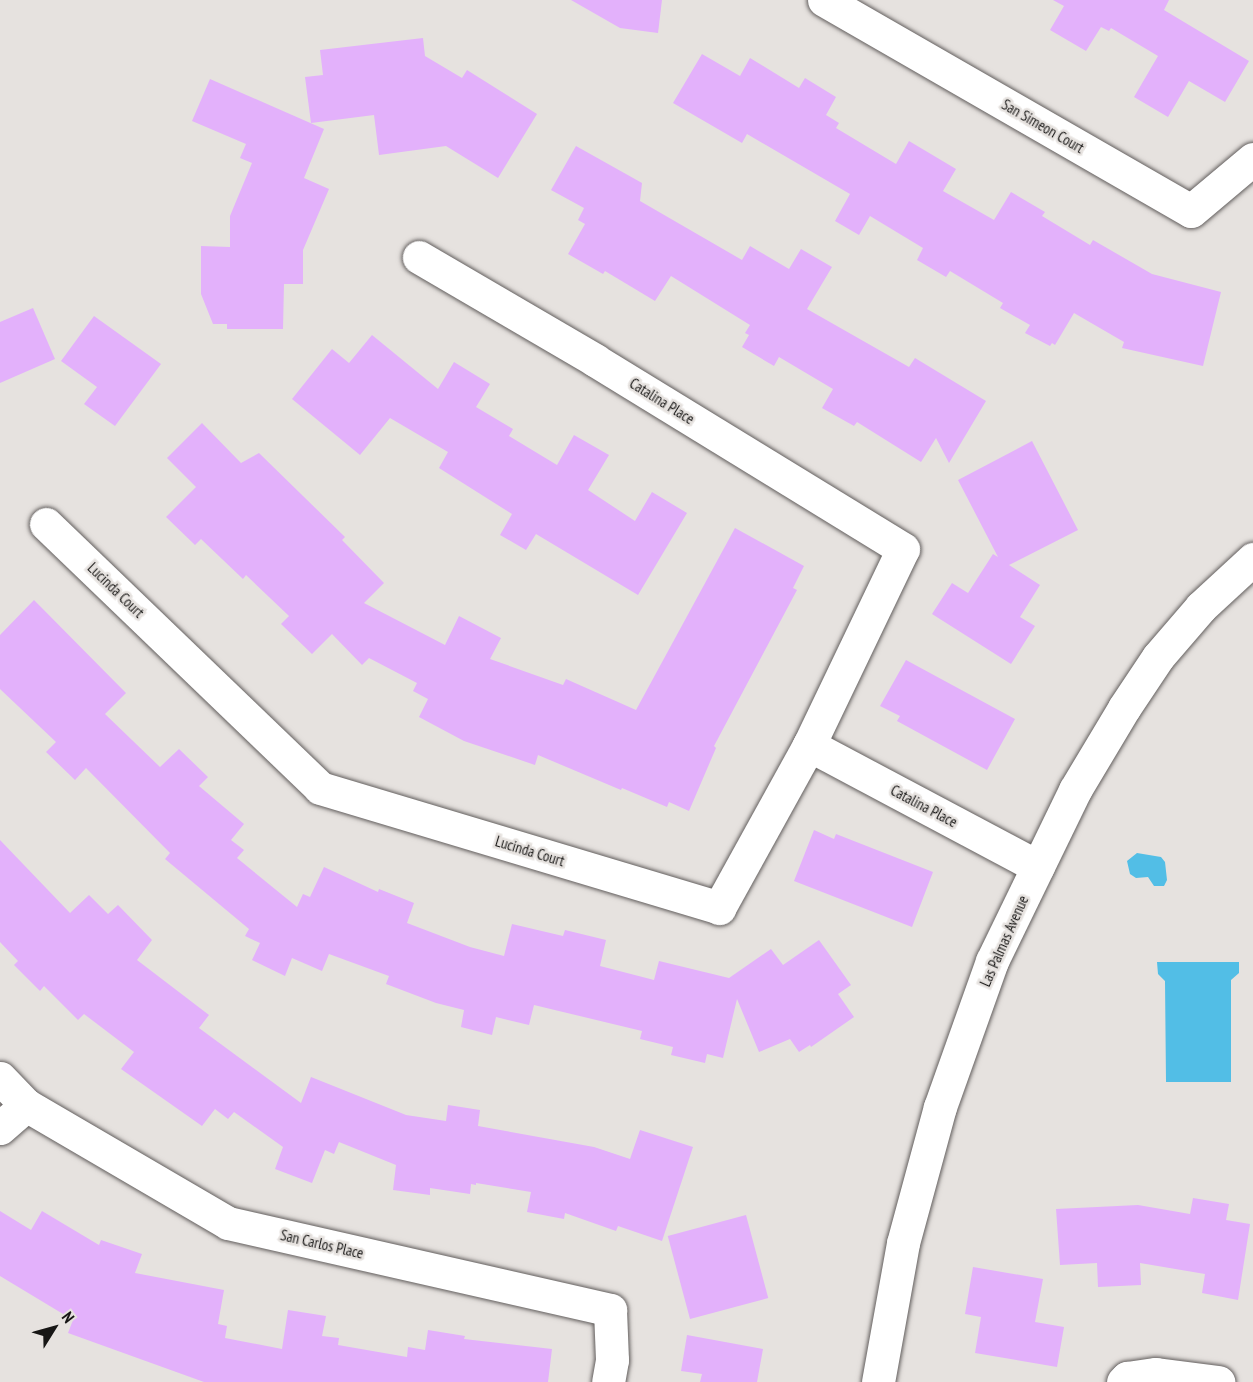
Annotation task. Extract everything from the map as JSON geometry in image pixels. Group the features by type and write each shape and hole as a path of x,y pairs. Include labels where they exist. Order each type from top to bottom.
{"street":[{"name":"San Simeon Court","path":"824,0 1191,212 1253,159"},
{"name":"Catalina Place","path":"419,256 595,360 903,549"},
{"name":"Lucinda Court","path":"46,524 320,788 719,908 809,745 903,549"},
{"name":"Las Palmas Avenue","path":"879,1382 903,1243 940,1107 992,961 1075,790 1158,657 1201,608 1253,559"},
{"name":"Catalina Place","path":"809,745 1038,867"},
{"name":"San Carlos Place","path":"0,1078 26,1105 228,1223 610,1310 612,1360 608,1382"},
{"path":"0,1128 26,1105"},
{"path":"1123,1382 1126,1378 1156,1374 1218,1382"}],"water":[{"path":"1137,853 1161,857 1165,862 1167,880 1164,886 1154,886 1148,877 1136,878 1130,874 1127,861"},
{"path":"1157,962 1239,962 1239,973 1231,980 1231,1082 1166,1082 1165,981 1158,974"}],"building":[{"path":"571,0 662,0 658,33 620,28"},
{"path":"1053,0 1169,0 1164,10 1249,61 1225,102 1189,81 1168,117 1134,97 1158,56 1111,28 1109,31 1101,27 1086,51 1050,30 1064,6"},
{"path":"423,38 425,56 462,78 467,70 537,114 498,178 446,146 379,155 374,115 311,123 305,77 323,75 320,50"},
{"path":"702,54 740,76 750,58 799,88 805,78 836,97 826,115 839,123 836,128 896,164 909,141 956,169 943,191 994,220 1011,192 1045,212 1042,216 1090,245 1093,240 1152,274 1221,292 1203,366 1122,348 1124,342 1074,313 1055,345 1052,343 1050,346 1025,333 1030,325 1000,308 1003,303 950,271 946,277 917,260 923,248 870,216 859,235 835,221 850,194 747,134 742,143 673,103"},
{"path":"210,79 324,129 304,178 329,189 303,250 303,284 284,284 283,329 227,329 227,324 213,324 201,294 201,246 230,247 230,216 252,163 240,158 246,144 192,121"},
{"path":"576,146 642,183 640,201 742,260 750,246 789,269 801,249 832,267 807,309 909,367 915,358 986,401 949,463 936,438 921,462 857,422 854,426 822,408 833,389 779,357 774,366 742,347 749,335 745,333 750,325 671,276 655,301 605,271 603,274 568,254 585,224 578,220 584,208 551,190"},
{"path":"33,308 55,359 0,383 0,322"},
{"path":"94,316 161,364 115,426 84,404 97,387 61,361"},
{"path":"372,335 438,389 454,362 490,384 476,407 513,429 509,436 557,465 574,435 609,455 588,490 635,521 652,492 687,513 638,595 536,534 526,550 500,535 512,514 439,468 448,452 390,418 360,455 292,399 332,349 349,363"},
{"path":"202,423 241,463 259,453 345,537 342,540 384,583 364,603 445,645 459,616 501,638 490,659 563,685 566,679 636,710 735,528 804,566 793,588 797,590 714,746 716,748 689,811 669,802 667,807 622,788 621,790 538,755 535,765 464,741 419,717 428,699 413,691 417,683 369,658 362,665 332,634 312,654 281,624 289,616 246,575 243,579 201,539 195,545 166,517 196,487 167,458"},
{"path":"1032,441 1078,530 1009,565 1040,585 1020,617 1035,626 1011,664 932,614 952,583 968,593 993,554 998,557 958,480"},
{"path":"34,600 126,693 105,714 160,767 179,749 208,777 199,786 244,824 231,840 244,850 237,858 297,907 303,894 310,897 324,867 378,892 379,889 414,903 407,923 470,947 504,956 512,924 563,936 565,930 606,940 600,966 654,980 659,961 729,978 771,949 783,965 819,940 851,985 838,994 854,1017 811,1047 810,1045 799,1052 790,1039 759,1052 737,999 723,1058 707,1054 705,1063 671,1055 673,1047 640,1039 642,1031 534,1005 529,1025 496,1017 492,1035 461,1027 464,1010 436,1003 386,984 389,976 329,954 322,971 292,958 285,976 252,960 260,943 245,936 249,929 165,859 170,853 86,768 75,780 46,752 56,742 0,689 0,635"},
{"path":"906,660 1015,719 987,770 897,721 900,716 880,706"},
{"path":"814,830 834,839 836,834 933,872 912,927 794,881"},
{"path":"0,840 70,913 89,895 108,914 118,905 152,940 137,960 209,1015 199,1028 301,1103 311,1077 406,1115 446,1121 448,1105 480,1110 478,1126 594,1147 630,1159 640,1130 693,1147 662,1241 618,1226 616,1231 565,1213 564,1219 527,1212 531,1192 476,1183 476,1185 471,1184 470,1194 430,1188 430,1195 393,1190 396,1165 339,1142 334,1154 325,1150 312,1183 275,1169 283,1147 234,1112 228,1119 215,1109 202,1126 121,1069 134,1052 84,1014 78,1020 44,986 40,991 14,965 18,961 0,942"},
{"path":"1193,1198 1229,1204 1226,1220 1250,1224 1238,1300 1202,1293 1205,1274 1140,1263 1141,1285 1098,1287 1097,1263 1060,1265 1056,1209 1138,1205 1190,1214"},
{"path":"0,1211 31,1230 42,1211 99,1245 101,1240 142,1254 135,1273 224,1290 218,1324 227,1326 225,1338 282,1349 288,1310 326,1316 322,1336 339,1338 338,1345 407,1357 408,1347 425,1350 428,1330 465,1336 464,1339 552,1349 548,1382 204,1382 68,1333 73,1320 0,1276"},
{"path":"746,1215 768,1298 690,1319 668,1236"},
{"path":"973,1267 1043,1279 1035,1322 1064,1327 1057,1367 975,1353 981,1317 965,1314"},
{"path":"687,1335 763,1349 757,1382 700,1382 702,1374 681,1371"}]}
